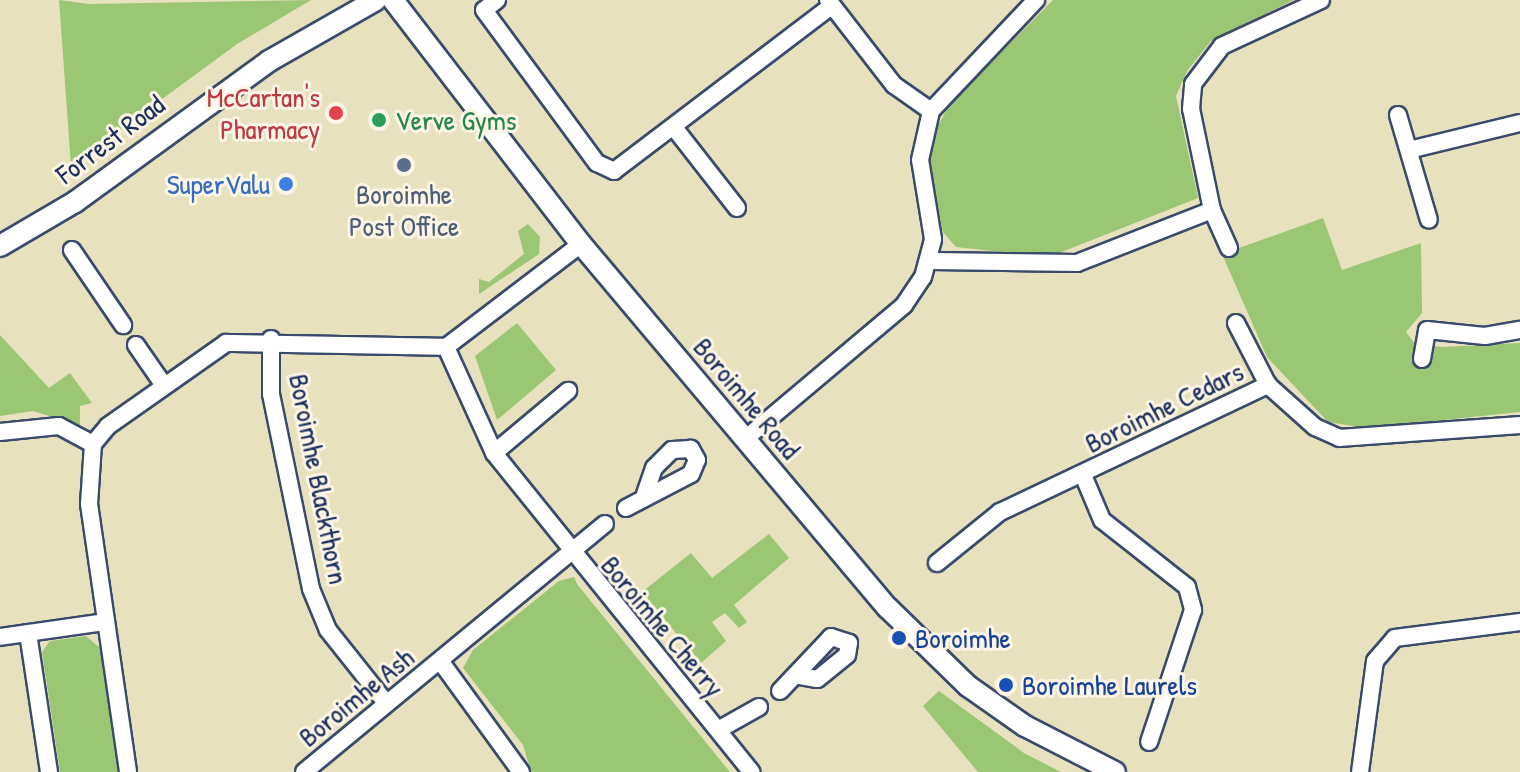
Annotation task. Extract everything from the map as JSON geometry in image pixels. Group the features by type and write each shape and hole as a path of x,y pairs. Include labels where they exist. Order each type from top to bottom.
{"street":[{"name":"Forrest Road","path":"0,246 75,202 269,61 376,0"},
{"name":"Boroimhe Road","path":"393,0 581,244 888,608 958,677 1025,726 1108,771"},
{"path":"497,0 484,10 597,163 614,171 676,130 829,3 894,85 931,111"},
{"path":"745,439 904,305 932,261 920,160 931,111 1036,0"},
{"path":"1229,248 1212,210 1191,109 1203,65 1222,46 1321,0"},
{"path":"1398,115 1429,220"},
{"path":"1409,150 1520,123"},
{"path":"676,130 737,208"},
{"path":"932,261 1077,263 1212,210"},
{"path":"446,347 581,244"},
{"path":"72,250 123,325"},
{"path":"1236,323 1268,385 1315,427 1340,438 1520,425"},
{"path":"1422,359 1427,330 1485,336 1520,330"},
{"name":"Boroimhe Blackthorn","path":"93,444 163,384 226,343 271,339 446,347"},
{"name":"Boroimhe Blackthorn","path":"271,339 271,394 311,589 328,630 386,703"},
{"path":"136,345 163,384"},
{"name":"Boroimhe Cherry","path":"446,347 494,453 569,555 751,772"},
{"name":"Boroimhe Cedars","path":"937,563 1000,512 1268,385"},
{"path":"494,453 568,391"},
{"path":"0,432 59,426 93,444 89,504 128,772"},
{"name":"Boroimhe Cedars","path":"1083,475 1102,520 1187,587 1193,610 1149,742"},
{"name":"Boroimhe Cherry","path":"626,508 645,494"},
{"name":"Boroimhe Cherry","path":"569,555 605,524"},
{"name":"Boroimhe Ash","path":"304,772 569,555"},
{"path":"0,637 105,622"},
{"path":"1360,772 1375,661 1395,638 1520,622"},
{"path":"28,633 49,772"},
{"name":"Boroimhe Ash","path":"441,662 521,772"},
{"path":"780,691 800,676"},
{"name":"Boroimhe Cherry","path":"718,730 759,707"}],"green space":[{"path":"59,0 89,4 311,0 237,44 71,166"},
{"path":"1053,0 1294,0 1211,41 1187,71 1176,96 1198,198 1049,257 956,247 943,232 929,165 932,136 950,104"},
{"path":"1323,218 1342,270 1421,243 1422,313 1406,332 1415,344 1443,347 1520,343 1520,412 1366,428 1328,422 1267,357 1222,254"},
{"path":"528,224 540,237 539,254 479,294 479,279 489,282 524,254 518,231"},
{"path":"517,323 556,370 497,420 475,356"},
{"path":"0,335 49,388 70,373 92,403 80,406 80,425 33,411 0,416"},
{"path":"769,534 789,558 734,605 747,622 739,628 725,613 712,622 726,641 701,663 642,592 691,553 712,578"},
{"path":"574,577 730,772 531,772 523,745 463,668 473,650 559,581"},
{"path":"86,636 100,648 118,772 60,772 42,652 50,641"},
{"path":"939,691 1024,753 1061,772 978,772 923,706"}],"place":[{"name":"McCartan's Pharmacy","path":"336,113"},
{"name":"Verve Gyms","path":"379,120"},
{"name":"Boroimhe Post Office","path":"404,165"},
{"name":"SuperValu","path":"286,184"},
{"name":"Boroimhe","path":"899,638"},
{"name":"Boroimhe Laurels","path":"1006,685"}]}
